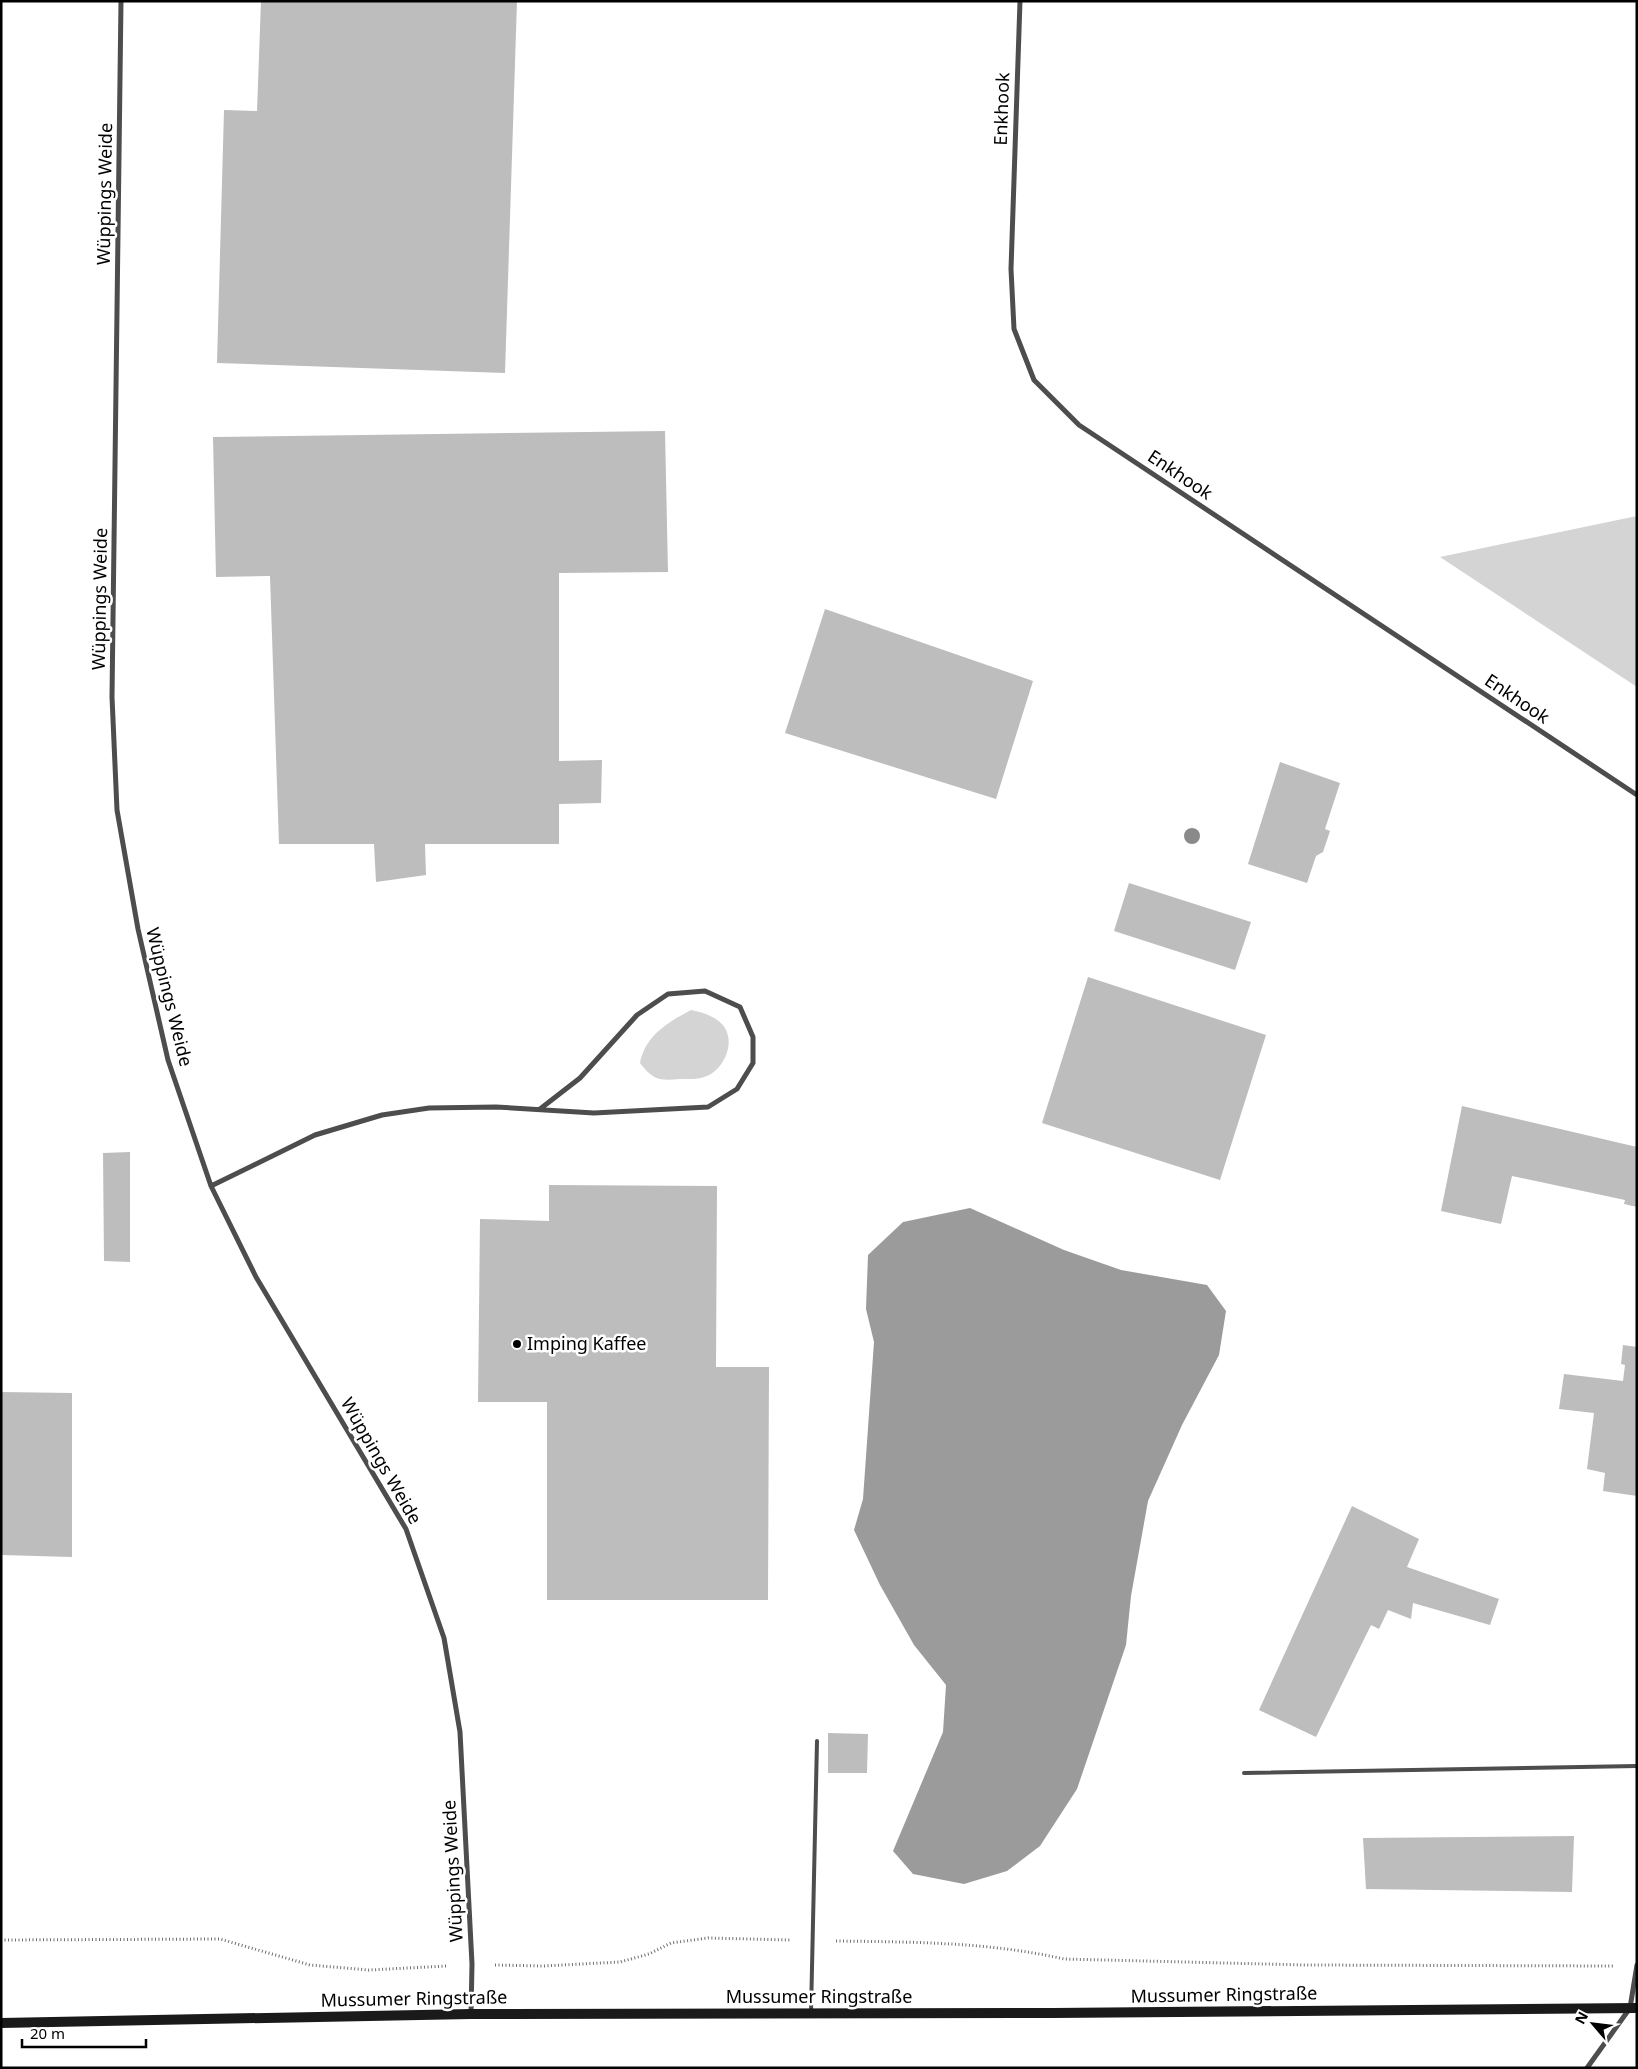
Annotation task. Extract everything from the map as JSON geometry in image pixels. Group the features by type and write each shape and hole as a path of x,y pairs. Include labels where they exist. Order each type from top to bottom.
{"street":[{"name":"Wüppings Weide","path":"121,1 112,697 117,810 138,929 168,1060 211,1186 256,1277 406,1529 444,1638 460,1732 472,1964 471,2014"},
{"name":"Enkhook","path":"1020,1 1011,269 1014,329 1034,380 1079,425 1637,796"},
{"path":"211,1186 315,1135 382,1115 429,1108 496,1106 594,1113 708,1107 737,1089 753,1063 753,1036 740,1008 705,991 668,994 637,1015 580,1078 540,1109"},
{"path":"1587,2068 1633,2008 1637,1965"},
{"name":"Mussumer Ringstraße","path":"1,2022 471,2014 1053,2013 1633,2008"}],"lane":[{"path":"812,2013 817,1741"},
{"path":"1244,1773 1637,1766"}],"shaded area":[{"path":"1637,516 1637,687 1440,557"},
{"path":"691,1010 714,1018 722,1024 728,1035 729,1042 726,1056 713,1073 701,1078 667,1080 653,1076 640,1063 647,1045 666,1025"},
{"path":"970,1208 1064,1250 1121,1270 1207,1285 1226,1311 1219,1355 1182,1425 1148,1501 1131,1596 1126,1645 1077,1789 1040,1846 1007,1871 964,1884 913,1874 893,1851 943,1732 946,1685 914,1645 880,1585 854,1530 863,1499 874,1342 866,1309 868,1255 903,1222"}],"building":[{"path":"261,1 517,1 505,373 217,363 224,110 257,111"},
{"path":"665,431 668,572 559,573 559,761 602,760 601,803 559,804 559,844 425,844 426,875 376,882 374,844 279,844 270,576 216,577 213,437"},
{"path":"825,609 1033,681 996,799 785,733"},
{"path":"1280,762 1340,783 1325,829 1330,831 1323,852 1316,856 1307,883 1248,864"},
{"path":"1129,883 1251,922 1235,970 1114,931"},
{"path":"1088,977 1266,1035 1220,1180 1042,1123"},
{"path":"1462,1106 1637,1147 1637,1207 1624,1204 1625,1200 1512,1176 1501,1224 1441,1211"},
{"path":"130,1152 130,1262 104,1261 103,1153"},
{"path":"549,1185 717,1186 716,1367 769,1367 768,1600 547,1600 547,1402 478,1402 480,1219 549,1221"},
{"path":"1623,1345 1637,1347 1637,1496 1603,1491 1605,1473 1587,1469 1594,1413 1559,1409 1564,1374 1623,1381 1625,1365 1621,1364"},
{"path":"1,1392 72,1393 72,1557 1,1555"},
{"path":"1352,1506 1419,1539 1407,1567 1499,1599 1490,1625 1413,1603 1411,1619 1388,1610 1379,1629 1371,1625 1316,1737 1259,1710"},
{"path":"828,1733 868,1734 867,1773 828,1773"},
{"path":"1574,1836 1572,1892 1366,1889 1363,1838"}],"place":[{"name":"Imping Kaffee","path":"517,1344"}]}
